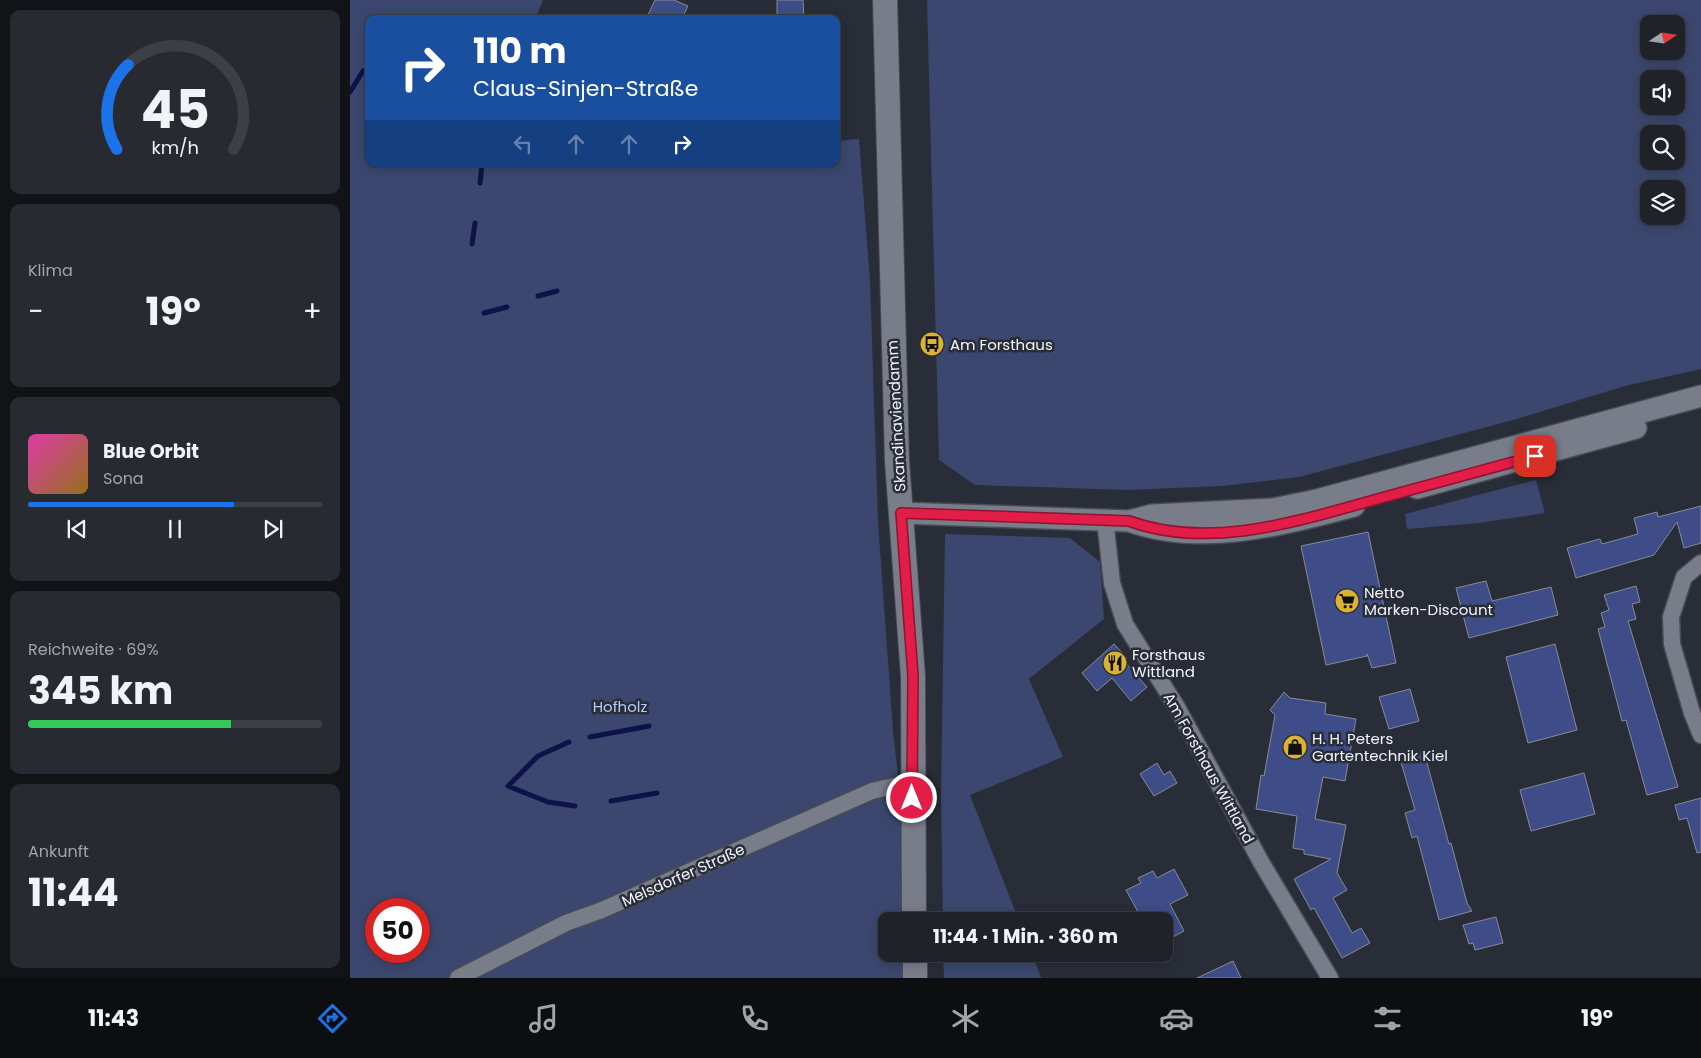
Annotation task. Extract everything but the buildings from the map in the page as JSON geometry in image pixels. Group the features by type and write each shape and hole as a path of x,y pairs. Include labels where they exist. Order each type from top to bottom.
{"main road":[{"name":"Skandinaviendamm","path":"885,0 892,327 901,513 913,676 914,912"},
{"path":"915,962 915,978"}],"street":[{"path":"1129,521 1152,515 1273,509 1317,500 1701,396"},
{"path":"901,513 1129,521 1152,529 1187,532 1225,532 1277,526 1701,410"},
{"name":"Am Forsthaus Wittland","path":"1105,520 1112,583 1125,624 1178,710 1261,862 1330,978"},
{"path":"1701,563 1684,577 1671,617 1672,644 1692,713 1701,735"},
{"name":"Melsdorfer Straße","path":"458,978 566,923 602,910 872,791 912,782"}],"green space":[{"name":"Hofholz","path":"350,0 543,0 537,15 365,15 365,167 840,167 840,141 859,139 870,281 878,522 893,731 906,846 906,912 878,912 878,962 907,962 907,978 350,978"},
{"path":"927,0 1701,0 1701,369 1625,386 1513,420 1299,477 1222,486 1127,490 975,485 939,460"},
{"path":"1536,480 1545,513 1479,523 1407,529 1405,514"},
{"path":"945,534 1070,538 1100,562 1104,619 1029,679 1063,757 970,795 1016,912 943,912 941,796"},
{"path":"943,962 1035,962 1041,978 944,978"}],"waterway":[{"path":"350,92 363,71"},
{"path":"480,183 482,167"},
{"path":"472,244 475,223"},
{"path":"538,296 557,291"},
{"path":"484,313 507,307"},
{"path":"590,737 649,726"},
{"path":"569,742 538,756 508,786 548,802 575,806"},
{"path":"611,801 657,793"}],"place":[{"name":"Am Forsthaus","path":"932,344"},
{"name":"Netto Marken-Discount","path":"1347,601"},
{"name":"Forsthaus Wittland","path":"1115,663"},
{"name":"H. H. Peters Gartentechnik Kiel","path":"1295,747"}],"route":[{"path":"912,798 913,676 901,513 1129,521 1152,529 1187,532 1225,532 1277,526 1318,516 1535,456"}]}
